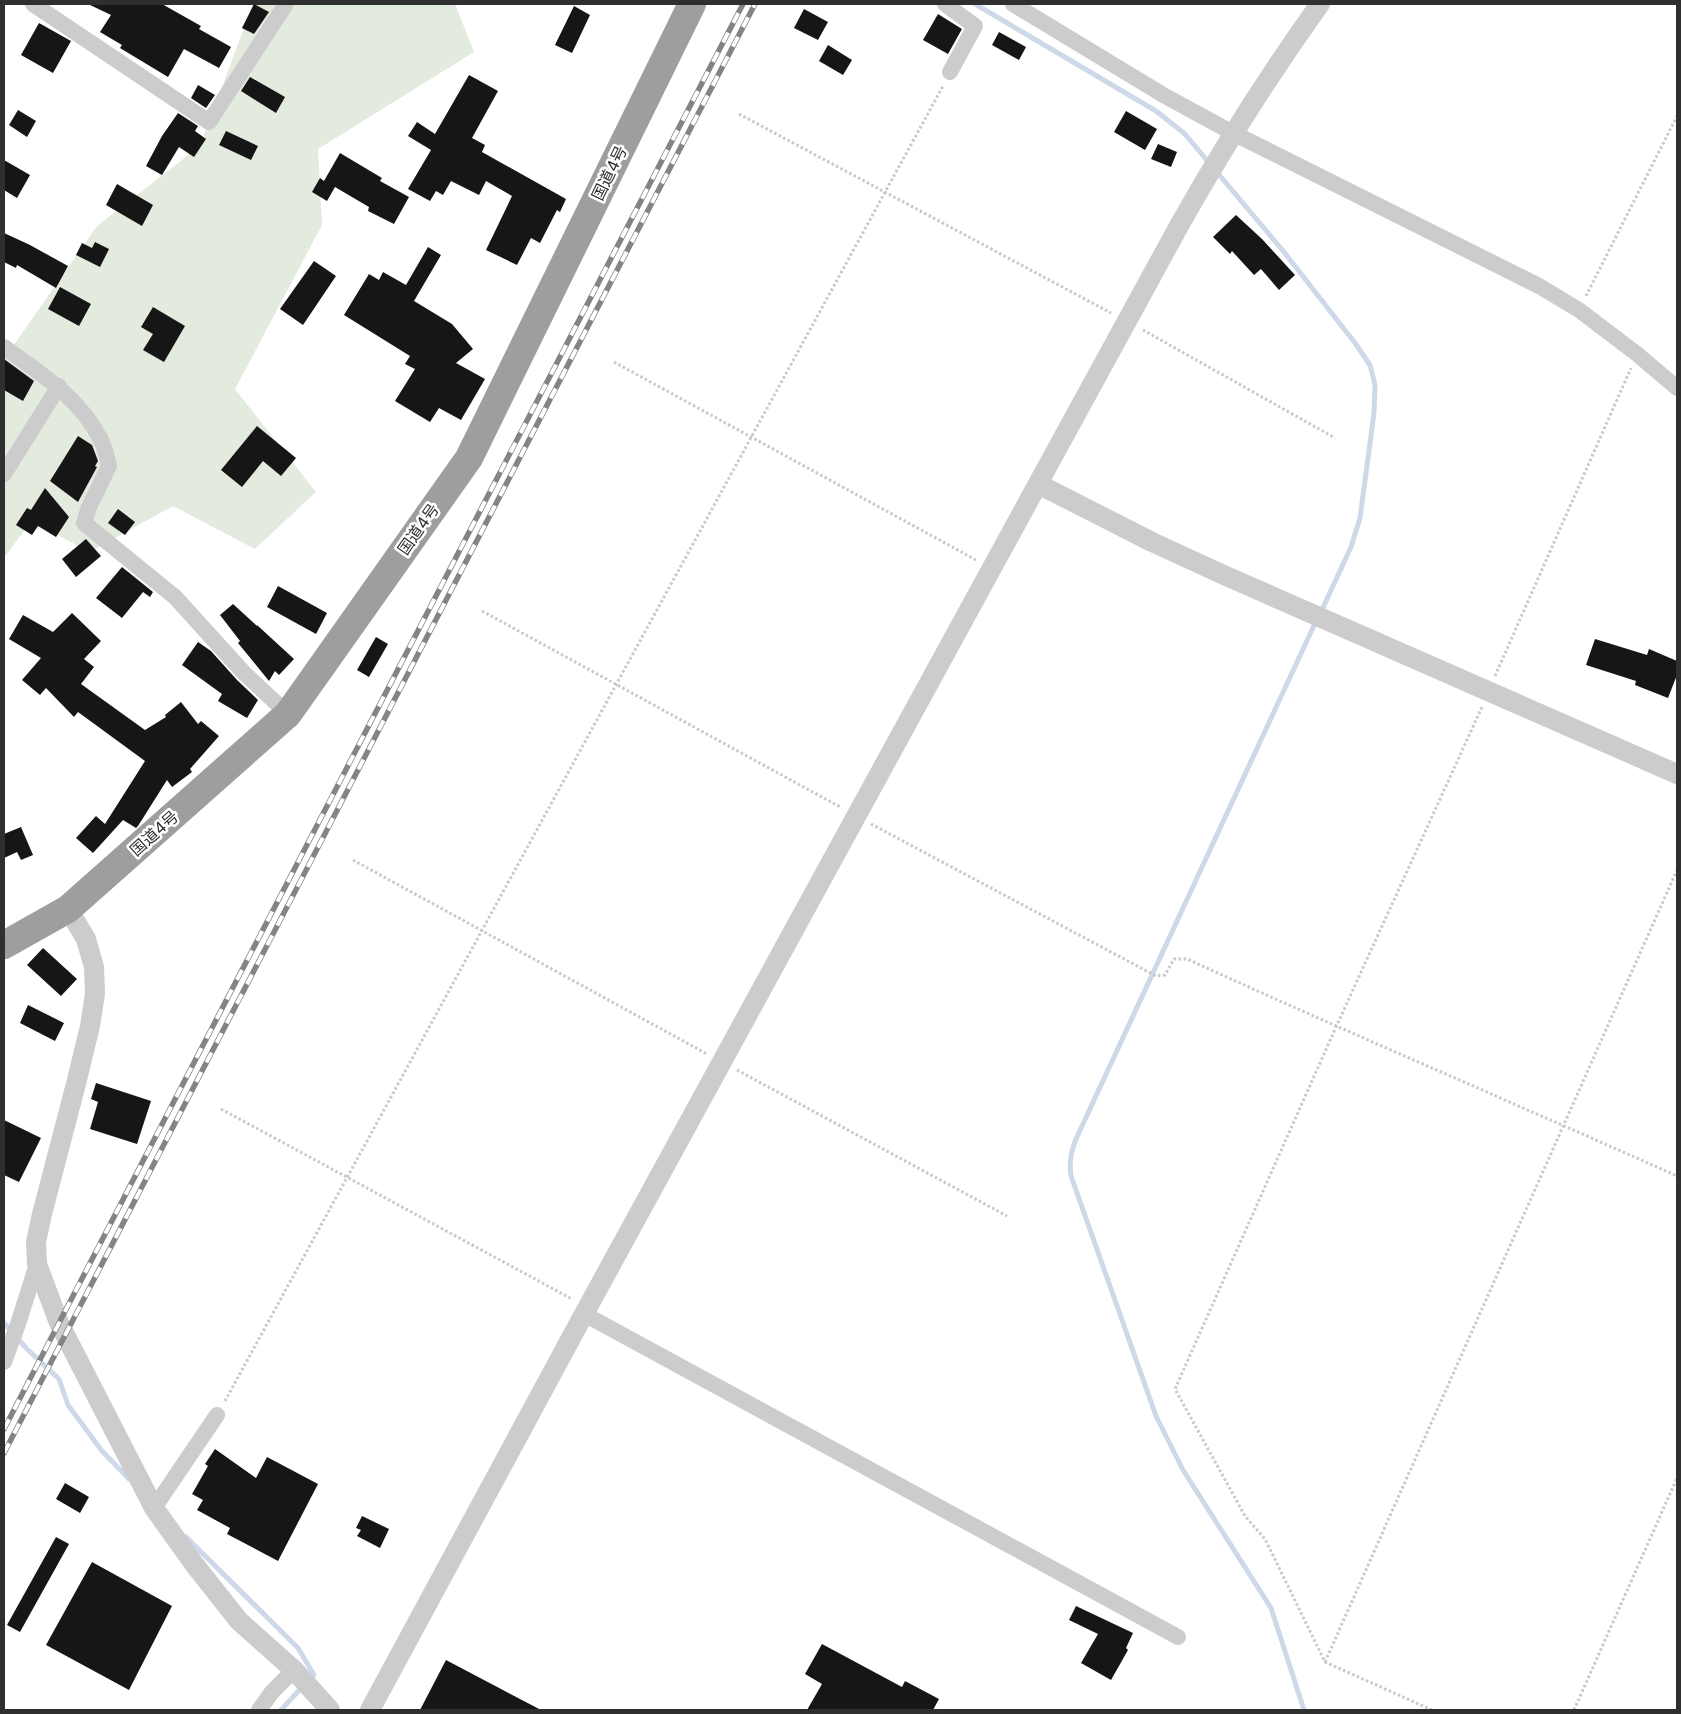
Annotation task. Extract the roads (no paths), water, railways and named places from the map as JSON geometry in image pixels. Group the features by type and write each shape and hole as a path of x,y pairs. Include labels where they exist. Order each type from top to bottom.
{"highway":[{"name":"国道4号","path":"4,945 68,909 288,714 468,458 692,4"}],"street":[{"path":"34,4 209,122 286,4"},
{"path":"945,4 975,26 950,72"},
{"path":"1013,4 1164,96 1233,133 1539,286 1579,310 1637,354 1677,388"},
{"path":"370,1710 1127,321 1233,133 1320,4"},
{"path":"4,346 60,386 101,440 109,466 89,507 84,523 175,597 244,673 288,714"},
{"path":"4,474 60,386"},
{"path":"1038,484 1193,561 1677,774"},
{"path":"68,909 86,939 94,967 95,994 77,1080 42,1214 36,1242 37,1264 59,1323 154,1508 194,1564 239,1620 294,1670 330,1710"},
{"path":"4,1362 37,1264"},
{"path":"586,1311 1178,1637"},
{"path":"154,1508 217,1415"},
{"path":"259,1710 272,1692 294,1670"}],"waterway":[{"path":"975,4 1156,111 1185,134 1210,164"},
{"path":"1216,171 1284,252 1355,343 1370,365 1375,385 1374,413 1360,518 1351,547 1321,612"},
{"path":"1304,1710 1271,1608 1183,1470 1156,1416 1071,1176 1070,1166 1076,1139 1317,619"},
{"path":"4,1323 27,1349 59,1379 68,1405 102,1451 129,1479"},
{"path":"186,1537 298,1648 314,1675 309,1680"},
{"path":"281,1710 303,1686"}],"railway":[{"path":"4,1429 743,4"},
{"path":"4,1453 755,4"}]}
